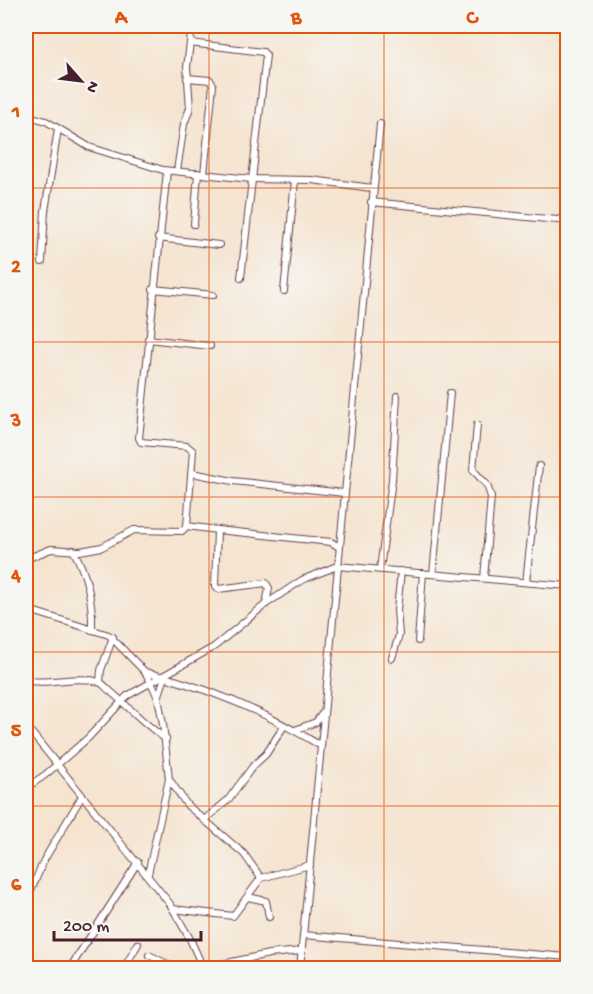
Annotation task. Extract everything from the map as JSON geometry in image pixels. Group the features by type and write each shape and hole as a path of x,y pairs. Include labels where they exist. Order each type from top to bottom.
{"street":[{"path":"177,171 184,124 190,108 187,78 192,26"},
{"path":"190,43 263,52 266,55 241,278"},
{"path":"187,78 210,80 213,85 194,224"},
{"path":"26,115 37,117 98,151 167,171 372,188"},
{"path":"300,969 372,188 380,124"},
{"path":"42,262 45,210 58,129"},
{"path":"167,171 158,238 140,440 189,447 193,454 187,526"},
{"path":"284,291 295,180"},
{"path":"371,202 567,220"},
{"path":"559,220 567,213"},
{"path":"158,238 219,245"},
{"path":"153,289 213,296"},
{"path":"148,339 210,346"},
{"path":"434,574 450,393"},
{"path":"381,569 392,480 397,396"},
{"path":"477,425 473,470 487,485 491,497 484,578"},
{"path":"526,582 539,466"},
{"path":"192,473 233,481 344,493"},
{"path":"26,559 45,550 102,547 134,530 178,531 187,526 331,542 339,547"},
{"path":"216,530 214,586 218,589 266,583 269,588 266,604"},
{"path":"72,550 83,569 92,600 93,630"},
{"path":"26,788 94,732 123,700 214,648 266,604 302,580 337,566 567,586"},
{"path":"392,658 399,635 401,571"},
{"path":"418,641 423,573"},
{"path":"27,611 93,630 112,638 145,672 151,682 158,698 166,739 170,779 147,874"},
{"path":"100,682 101,670 112,638"},
{"path":"145,672 224,697 295,730 321,746"},
{"path":"158,698 165,677"},
{"path":"26,680 34,682 56,679 100,682 123,700 148,727 166,739"},
{"path":"295,730 316,722 324,712"},
{"path":"26,726 138,862 173,909 202,966"},
{"path":"204,820 228,800 253,766 266,754 284,726"},
{"path":"170,779 187,805 244,854 261,879"},
{"path":"26,902 44,860 82,796"},
{"path":"70,969 138,862"},
{"path":"173,909 231,917 261,879 310,865"},
{"path":"248,897 266,901 269,917"},
{"path":"303,935 567,957"},
{"path":"124,969 138,944"},
{"path":"182,969 269,954 302,951"},
{"path":"149,955 176,969"}]}
